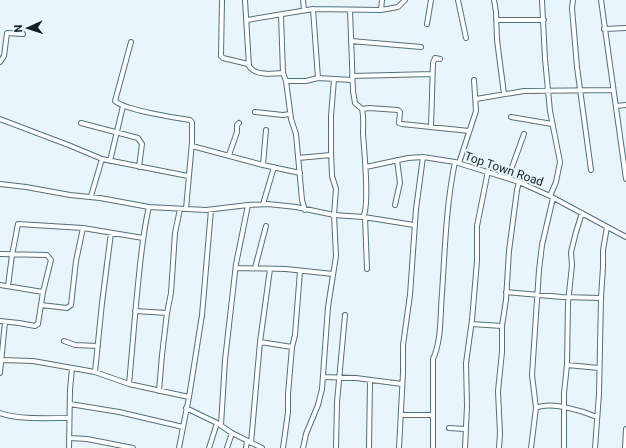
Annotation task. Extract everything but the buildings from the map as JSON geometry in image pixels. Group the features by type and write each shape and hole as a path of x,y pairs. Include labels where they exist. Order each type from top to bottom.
{"street":[{"path":"222,0 221,56 223,58 248,64"},
{"path":"245,0 248,64 255,72 283,73"},
{"path":"304,0 304,10"},
{"path":"382,0 382,10"},
{"path":"247,20 313,9 382,10 398,7 405,0"},
{"path":"427,24 431,0"},
{"path":"459,0 466,38"},
{"path":"494,0 497,40 504,94"},
{"path":"531,448 536,408 532,375 537,294 542,245 560,162 550,111 545,59 542,0"},
{"path":"573,0 572,8 577,67 591,170"},
{"path":"601,0 626,179"},
{"path":"313,9 318,78"},
{"path":"350,10 352,78 355,103 362,109 375,108 398,110 400,112 399,123 469,131"},
{"path":"281,15 283,73 286,81 290,114 296,134 302,200 305,210"},
{"path":"496,20 544,20"},
{"path":"604,29 626,28"},
{"path":"0,62 4,56 7,32 23,34"},
{"path":"351,41 421,47"},
{"path":"131,42 125,69 115,99 116,103 169,117 190,120 193,125 186,209"},
{"path":"431,127 433,89 432,74 434,59 440,59"},
{"path":"286,81 306,81 318,78 334,79 432,74"},
{"path":"303,448 306,434 320,398 328,307 336,256 334,215 336,189 332,176 331,155 331,116 334,79"},
{"path":"433,448 433,359 436,353 439,335 444,243 451,182 475,116 476,99 474,80"},
{"path":"476,99 524,91 613,90"},
{"path":"616,106 626,105"},
{"path":"110,161 123,106"},
{"path":"362,109 366,168 366,213 364,217 367,268"},
{"path":"255,112 277,115 290,114"},
{"path":"511,116 552,124"},
{"path":"0,119 102,159 188,176"},
{"path":"81,123 134,136 140,140 142,144 139,167"},
{"path":"229,155 237,132 237,125 239,123"},
{"path":"264,165 266,130"},
{"path":"508,178 524,134"},
{"path":"192,146 300,173"},
{"path":"298,158 331,155"},
{"path":"399,448 403,345 410,295 414,225 423,156"},
{"name":"Top Town Road","path":"366,168 397,160 423,156 457,163 519,182 552,197 607,227 626,235"},
{"path":"92,196 102,159"},
{"path":"395,205 400,183 399,165 397,160"},
{"path":"263,204 274,167"},
{"path":"465,448 467,406 466,363 472,324 477,261 477,226 488,172"},
{"path":"499,448 500,434 498,391 502,352 502,326 509,251 519,182"},
{"path":"0,184 70,195 92,196 149,207 211,210 263,204 296,207 334,215 364,217 414,225"},
{"path":"209,448 219,424 238,251 248,205"},
{"path":"129,384 143,238 149,207"},
{"path":"159,391 167,313 172,293 175,233 180,209"},
{"path":"179,448 202,315 211,210"},
{"path":"564,448 564,407 572,248 582,213"},
{"path":"8,286 18,224 82,228 143,238"},
{"path":"255,268 266,226"},
{"path":"595,448 603,250 607,227"},
{"path":"41,305 67,308 71,305 76,261 82,228"},
{"path":"95,372 111,233"},
{"path":"0,254 47,256 50,260 38,324 35,326 0,321"},
{"path":"236,268 270,268 333,274"},
{"path":"246,448 249,442 270,268"},
{"path":"283,448 288,412 292,347 295,335 300,271"},
{"path":"0,285 43,292"},
{"path":"506,292 601,298"},
{"path":"135,311 167,313"},
{"path":"336,448 339,378 345,315"},
{"path":"0,374 5,322"},
{"path":"472,324 502,326"},
{"path":"64,341 75,345 98,346"},
{"path":"260,342 292,347"},
{"path":"2,360 33,361 95,372 129,384 189,397"},
{"path":"567,365 599,368"},
{"path":"69,448 72,368"},
{"path":"323,377 356,378 402,384"},
{"path":"369,448 370,380"},
{"path":"70,404 120,412 183,427"},
{"path":"536,408 544,406 564,407 580,410 597,417"},
{"path":"186,408 219,424 232,433 262,448"},
{"path":"0,413 28,417 69,418"},
{"path":"401,414 433,415"},
{"path":"450,428 465,429"},
{"path":"625,448 626,429"},
{"path":"227,448 232,433"},
{"path":"70,438 87,439 133,448"}]}
